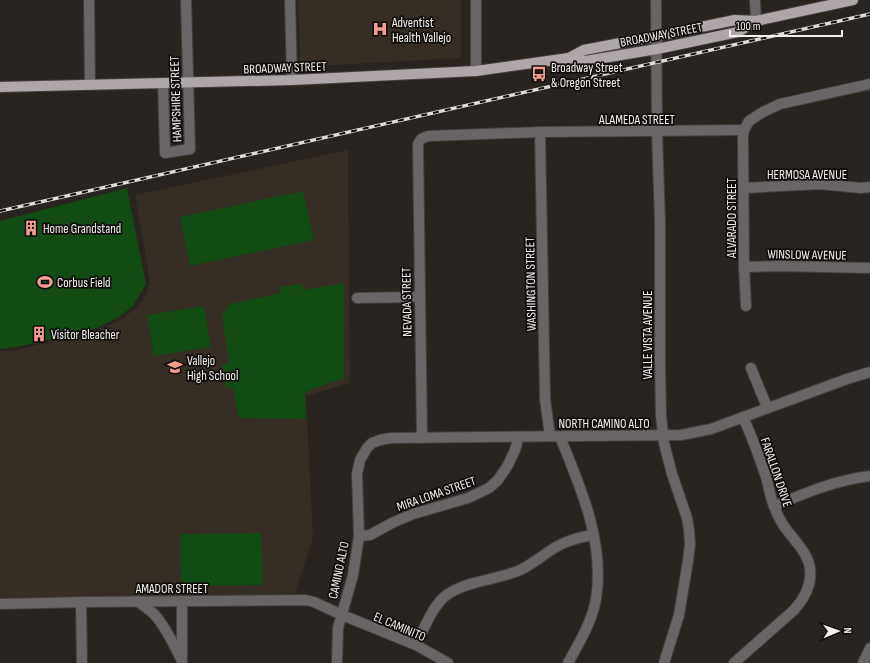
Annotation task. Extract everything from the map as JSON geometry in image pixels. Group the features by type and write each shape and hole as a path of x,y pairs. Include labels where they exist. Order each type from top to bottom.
{"main road":[{"name":"BROADWAY STREET","path":"569,58 584,50 735,20 756,21 853,0"},
{"name":"BROADWAY STREET","path":"0,87 292,80 476,71 569,58 585,61 657,49 738,32 756,21"}],"street":[{"path":"89,0 90,85"},
{"name":"HAMPSHIRE STREET","path":"162,83 165,153 190,149 186,0"},
{"path":"290,0 292,80"},
{"path":"476,0 476,71"},
{"name":"VALLE VISTA AVENUE","path":"656,0 657,132 660,222 661,416 663,435 672,474 690,530 688,561 679,615 664,663"},
{"path":"755,0 756,21"},
{"path":"744,130 749,121 762,112 780,104 870,84"},
{"name":"ALAMEDA STREET","path":"418,166 418,144 420,139 425,136 540,132 744,130"},
{"name":"ALVARADO STREET","path":"744,130 744,267 746,306"},
{"name":"WASHINGTON STREET","path":"540,132 545,399 555,436 577,477 590,515 598,563 596,600 589,622 568,663"},
{"name":"NEVADA STREET","path":"418,166 422,438"},
{"name":"HERMOSA AVENUE","path":"744,188 820,184 861,188 870,187"},
{"name":"WINSLOW AVENUE","path":"744,267 779,266 870,268"},
{"path":"357,298 419,297"},
{"path":"751,368 767,407"},
{"name":"NORTH CAMINO ALTO","path":"357,482 360,460 367,448 372,443 380,440 391,438 681,435 711,429 847,378 870,372"},
{"name":"FARALLON DRIVE","path":"734,663 794,610 805,596 811,576 807,558 782,523 774,506 767,479 755,444 743,417"},
{"name":"MIRA LOMA STREET","path":"359,536 370,535 407,516 423,510 468,498 489,488 498,480 508,465 515,450 517,437"},
{"path":"774,506 810,491 839,482 870,476"},
{"name":"CAMINO ALTO","path":"337,663 338,628 352,575 359,536 357,482"},
{"path":"416,645 433,612 440,601 448,594 470,584 513,573 572,539 593,535"},
{"name":"AMADOR STREET","path":"0,604 306,600 314,602 342,616"},
{"path":"138,601 154,614 161,623 169,635 182,662"},
{"path":"182,601 182,662"},
{"path":"81,602 82,663"},
{"name":"EL CAMINITO","path":"342,616 416,645 448,663"},
{"path":"863,663 870,648"}],"shaded area":[{"name":"Adventist Health Vallejo","path":"298,0 461,0 461,58 300,67"},
{"name":"Vallejo High School","path":"348,150 350,383 306,396 313,538 294,596 0,599 0,351 13,351 99,329 122,319 136,308 145,297 150,282 135,195"}],"green space":[{"path":"127,188 146,284 133,306 119,317 97,328 22,346 0,349 0,221"},
{"path":"303,191 314,240 190,266 180,217"},
{"path":"344,283 344,378 305,393 306,419 239,418 233,387 226,388 222,365 229,363 222,316 230,304 280,293 279,287 302,284 303,290"},
{"path":"204,306 211,347 154,356 147,315"},
{"path":"261,533 263,585 181,586 180,534"}],"railway":[{"path":"0,211 870,14"}],"place":[{"name":"Adventist Health Vallejo","path":"380,29"},
{"name":"Broadway Street & Oregon Street","path":"539,74"},
{"name":"Home Grandstand","path":"31,228"},
{"name":"Corbus Field","path":"45,282"},
{"name":"Visitor Bleacher","path":"39,334"},
{"name":"Vallejo High School","path":"175,367"}]}
